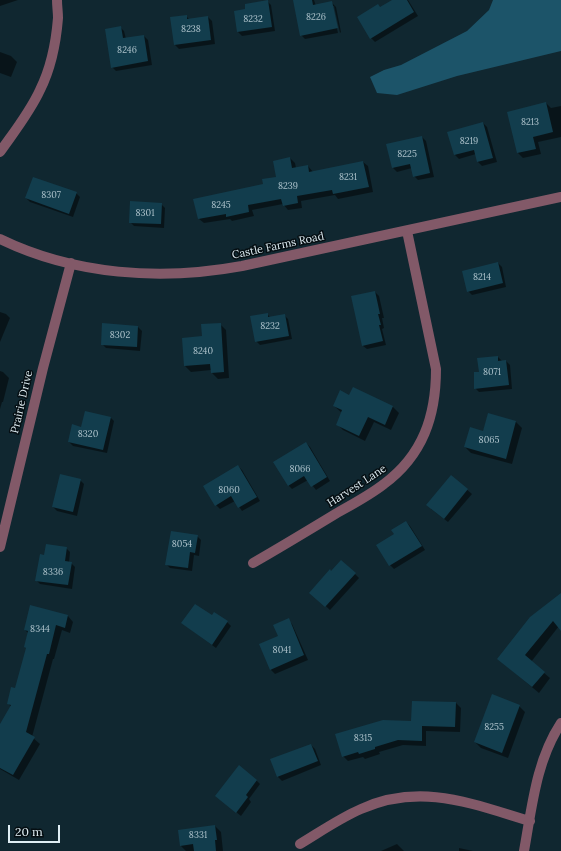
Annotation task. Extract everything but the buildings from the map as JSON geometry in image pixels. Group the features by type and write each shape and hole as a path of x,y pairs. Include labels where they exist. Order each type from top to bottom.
{"street":[{"path":"0,152 40,92 47,74 56,35 58,11 57,0"},
{"name":"Castle Farms Road","path":"0,239 23,249 71,263 95,268 135,273 168,274 200,272 242,266 561,197"},
{"name":"Harvest Lane","path":"253,563 386,483 414,454 422,440 433,409 436,386 436,369 407,231"},
{"name":"Prairie Drive","path":"0,547 4,517 71,263"},
{"path":"524,851 536,784 550,744 561,722"},
{"path":"300,844 360,809 383,801 407,796 432,796 447,798 530,821"}],"water":[{"path":"493,0 561,0 561,51 457,76 397,95 377,93 370,77 384,70 401,65 467,31 489,10"}]}
